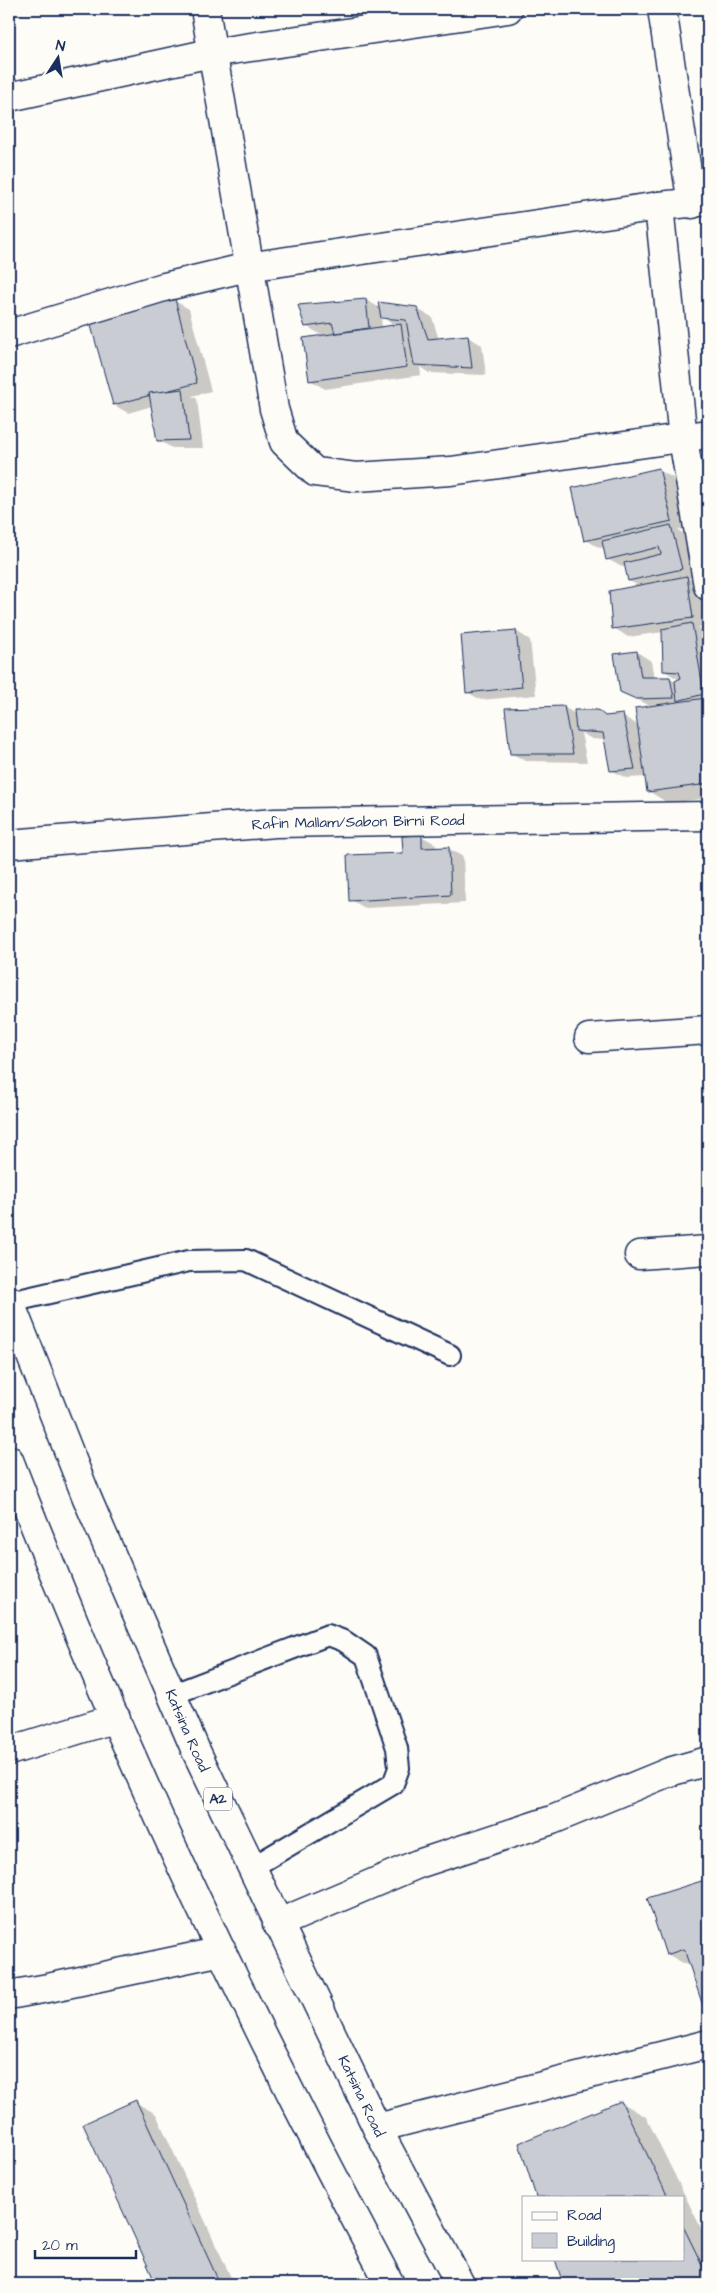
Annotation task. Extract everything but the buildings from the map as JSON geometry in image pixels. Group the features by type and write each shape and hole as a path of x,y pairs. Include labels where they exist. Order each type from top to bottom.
{"main road":[{"path":"205,9 274,409 284,442 314,472 356,477 451,471 696,437"},
{"path":"9,97 211,52 508,9"},
{"path":"9,334 164,287 248,267 660,206 700,203 662,9"},
{"path":"660,206 696,437 708,586"},
{"name":"Rafin Mallam/Sabon Birni Road","path":"9,844 275,823 708,816"},
{"path":"589,1038 708,1030"},
{"path":"639,1255 708,1250"},
{"name":"Katsina Road","path":"9,1301 87,1498 172,1695 251,1868 377,2128 460,2284"},
{"path":"9,1460 139,1777 222,1951 345,2200 390,2284"},
{"path":"9,1751 116,1718"},
{"path":"277,1924 418,1864 552,1820 669,1772 708,1761"},
{"path":"9,1994 48,1988 222,1951"},
{"path":"377,2128 708,2044"}],"lane":[{"path":"9,1301 189,1261 246,1260 450,1355"},
{"path":"172,1695 328,1635 344,1641 366,1656 397,1748 399,1768 393,1784 251,1868"}]}
